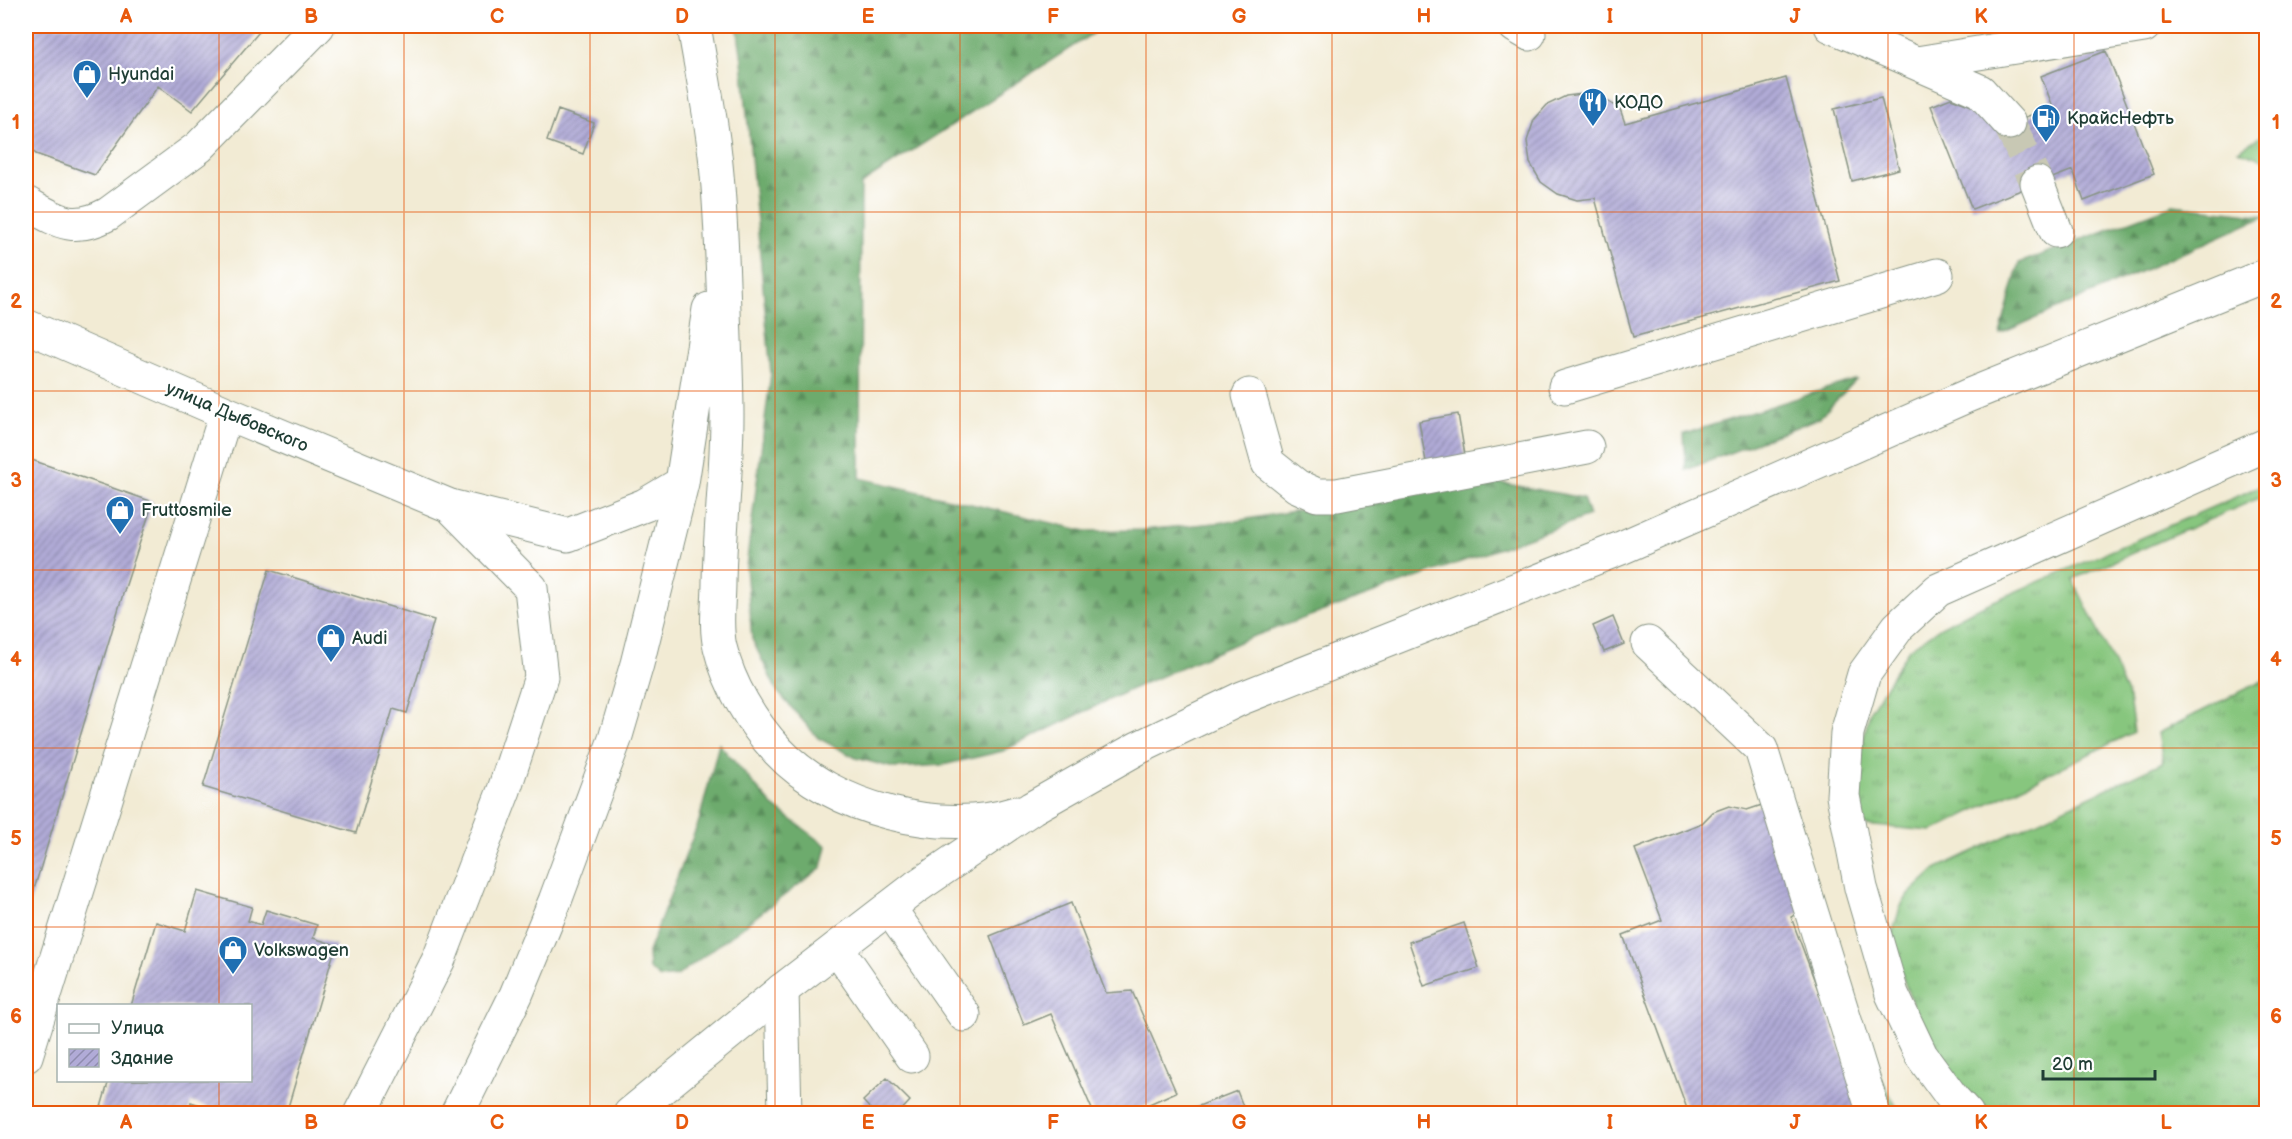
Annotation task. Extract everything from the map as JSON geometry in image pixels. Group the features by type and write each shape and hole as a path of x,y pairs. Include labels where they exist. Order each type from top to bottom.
{"main road":[{"path":"26,203 54,219 79,225 93,223 108,214 199,147 318,26"},
{"path":"694,26 715,154 721,230 727,417 718,622 720,645 725,663 751,717 780,753 813,780 831,791 900,816 956,822 1000,819 1032,808"},
{"path":"1831,26 1980,91 2009,123"},
{"path":"1917,63 2144,26"},
{"path":"2037,183 2056,231"},
{"path":"457,1113 516,994 555,901 615,739 637,664 682,483 721,230"},
{"path":"1565,387 1937,275"},
{"path":"630,1113 782,990 889,908 1032,808 1138,748 1242,698 1621,548 1967,396 2266,275"},
{"name":"улица Дыбовского","path":"26,326 226,413 450,506"},
{"path":"1249,395 1268,463 1297,486 1317,495 1337,495 1587,447"},
{"path":"26,1056 226,413"},
{"path":"1967,1113 1954,1100 1921,1055 1897,1004 1861,888 1844,796 1847,733 1864,674 1898,627 1938,590 2266,445"},
{"path":"450,506 568,535 645,505 682,483"},
{"path":"360,1113 439,959 504,790 541,677 531,588 450,506"},
{"path":"1648,643 1761,750 1874,1113"},
{"path":"889,908 964,1015"},
{"path":"837,948 912,1056"},
{"path":"782,990 785,1113"}],"green space":[{"path":"737,26 1104,26 861,184 860,478 1086,531 1143,530 1236,521 1480,479 1583,498 1589,516 1246,639 1127,691 1003,751 943,765 894,768 856,758 818,738 777,691 752,639 746,567 771,373"},
{"path":"2266,133 2266,161 2238,150"},
{"path":"2173,205 2266,216 2000,334 2019,263"},
{"path":"1857,379 1819,418 1686,470 1684,434"},
{"path":"2266,484 2266,495 2073,579 2129,699 2134,732 1932,831 1863,825 1858,789 1861,750 1870,711 1909,649 1941,627 1975,609"},
{"path":"2266,679 2266,1113 1972,1114 1934,1066 1890,941 1900,908 1908,895 1936,869 2163,762 2158,733"},
{"path":"719,744 772,805 827,846 822,867 677,976 660,978 649,969 648,952 699,821"},
{"path":"1866,1051 1900,1113 1887,1113"}],"building":[{"name":"Hyundai","path":"26,26 264,26 192,111 158,86 95,175 36,154 26,145"},
{"path":"2106,51 2154,174 2084,201 2073,170 1972,209 1931,106 1951,98 1995,115 2009,123 2053,107 2041,76"},
{"path":"1786,78 1840,281 1633,337 1595,198 1577,200 1558,194 1541,182 1530,163 1527,141 1534,120 1547,105 1566,96 1583,94 1602,98 1620,109 1625,123"},
{"path":"1881,98 1899,169 1852,181 1834,109"},
{"path":"558,110 594,123 583,154 547,141"},
{"path":"1458,414 1466,461 1427,468 1419,421"},
{"path":"26,458 153,502 26,916"},
{"name":"Audi","path":"269,570 434,620 407,713 393,709 356,833 203,787"},
{"path":"1613,617 1624,644 1604,652 1593,626"},
{"path":"1774,801 1807,907 1791,917 1864,1114 1689,1114 1623,935 1662,920 1635,849 1702,823 1713,812 1729,806 1747,810"},
{"name":"Volkswagen","path":"197,891 252,907 248,921 261,925 266,910 317,925 313,938 336,945 286,1114 228,1114 191,1102 188,1114 99,1114 108,1082 252,1082 252,1004 132,1004 156,922 185,931"},
{"path":"1071,903 1106,993 1132,991 1176,1092 1127,1114 1094,1114 1051,1014 1024,1025 990,936"},
{"path":"1464,923 1479,968 1424,986 1409,942"},
{"path":"887,1078 910,1101 898,1114 875,1114 863,1101"},
{"path":"1237,1091 1246,1114 1187,1114 1186,1111"}],"tunnel":[{"path":"2009,123 2037,183"}],"place":[{"name":"Hyundai","path":"87,100"},
{"name":"КОДО","path":"1593,128"},
{"name":"КрайсНефть","path":"2046,144"},
{"name":"Fruttosmile","path":"120,536"},
{"name":"Audi","path":"331,664"},
{"name":"Volkswagen","path":"233,976"}]}
